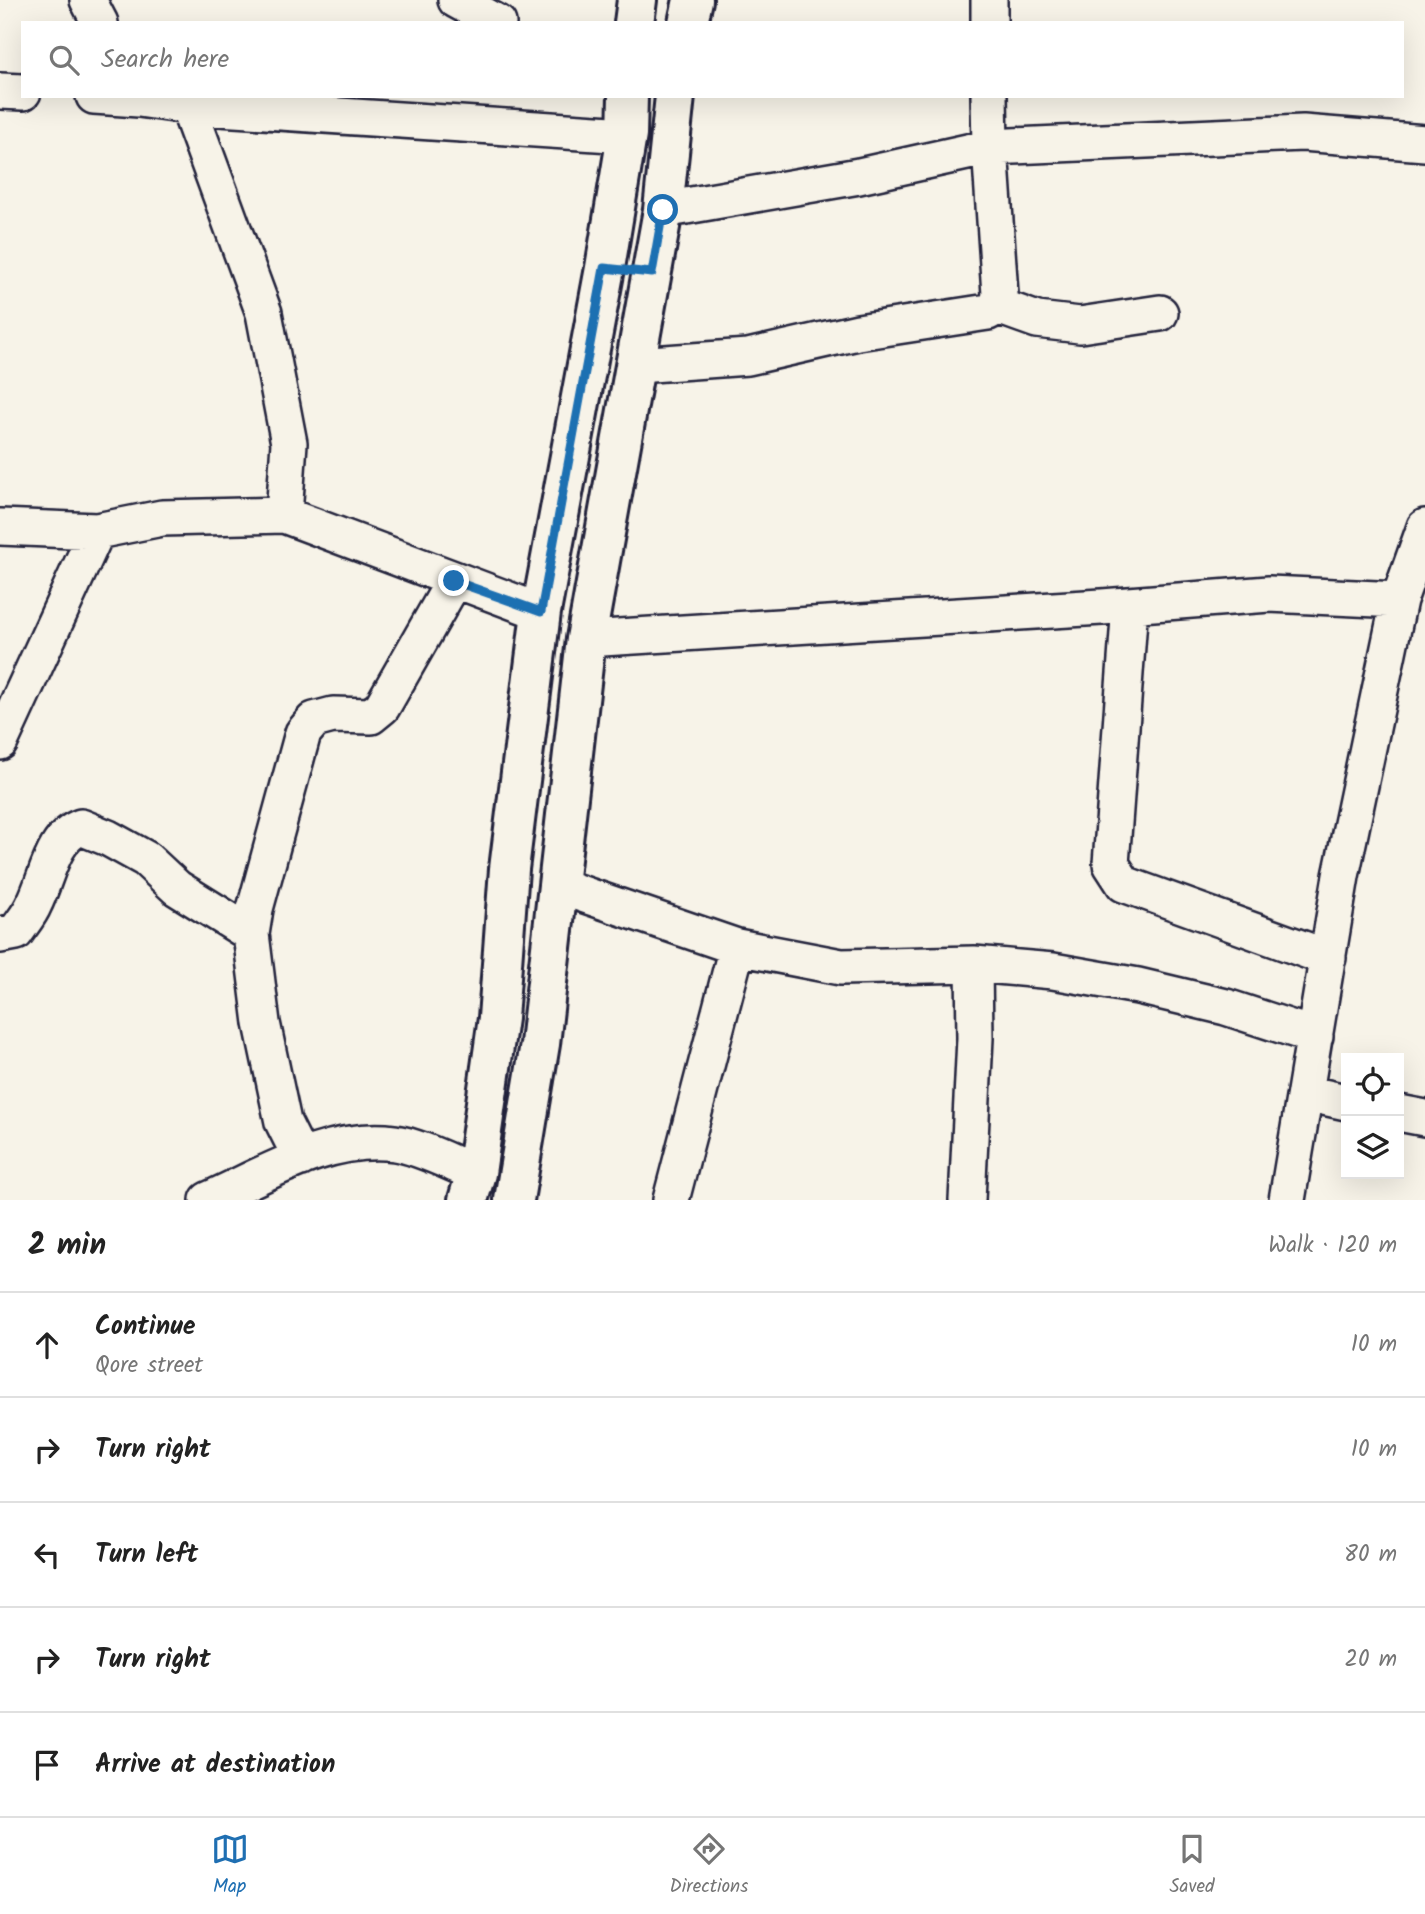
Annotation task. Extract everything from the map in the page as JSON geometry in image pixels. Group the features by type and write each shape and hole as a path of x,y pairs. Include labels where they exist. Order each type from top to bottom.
{"street":[{"path":"88,0 99,21"},
{"path":"456,0 494,21"},
{"path":"634,21 637,0"},
{"path":"688,21 693,0"},
{"path":"989,0 989,21"},
{"path":"0,91 21,93"},
{"path":"144,98 188,106 627,135"},
{"path":"208,1200 301,1158 361,1141 398,1143 472,1186 498,1018 509,869 541,612 627,135 628,98"},
{"path":"514,1200 540,1044 586,639 663,210 675,98"},
{"path":"637,365 748,357 858,332 988,312 998,306 1000,294 989,98"},
{"path":"188,106 264,313 289,443 284,515"},
{"path":"663,210 859,176 990,147 1303,133 1425,143"},
{"path":"604,268 652,273"},
{"path":"998,306 1037,320 1080,325 1160,313"},
{"path":"0,527 97,531 162,518 284,515 541,612"},
{"path":"1287,1200 1341,876 1399,600 1425,527"},
{"path":"0,742 97,531"},
{"path":"301,1158 283,1122 262,1023 251,934 256,909 303,733 314,720 333,715 371,716 382,707 454,581"},
{"path":"586,639 1269,594 1399,600"},
{"path":"1130,605 1111,864 1124,884 1328,958"},
{"path":"0,935 16,932 34,906 59,845 68,831 81,827 146,859 177,888 251,934"},
{"path":"559,886 737,947 841,967 974,964 1053,971 1138,986 1226,1007 1315,1036"},
{"path":"671,1200 737,947"},
{"path":"967,1200 975,1038 974,964"},
{"path":"1305,1093 1341,1101"},
{"path":"1404,1114 1425,1118"}],"route":[{"path":"454,581 541,612 604,268 652,273 663,210"}]}
